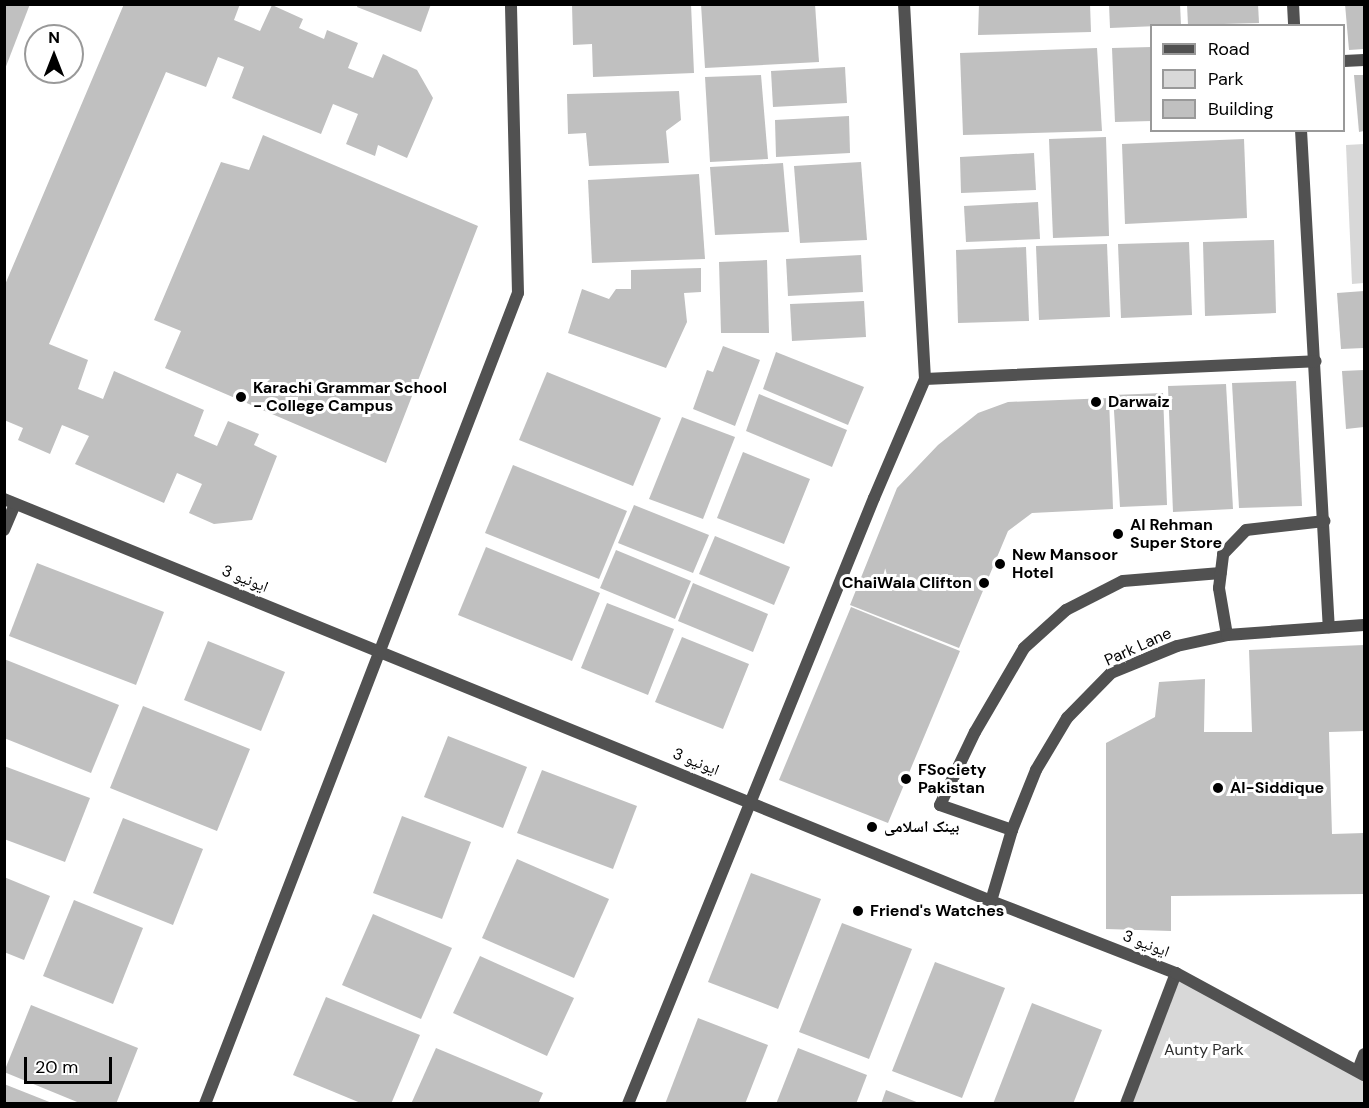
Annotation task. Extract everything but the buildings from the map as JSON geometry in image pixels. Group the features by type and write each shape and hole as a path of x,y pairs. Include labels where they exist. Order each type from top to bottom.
{"street":[{"path":"205,1104 518,293 511,4"},
{"path":"628,1104 750,802 926,379 904,4"},
{"path":"1293,4 1294,24"},
{"path":"1345,61 1365,60"},
{"path":"1300,132 1316,361 1329,627"},
{"path":"926,379 1316,361"},
{"path":"4,530 10,502"},
{"name":"ایونیو 3","path":"10,502 991,901 1176,973 1361,1073"},
{"path":"1227,635 1219,588 1222,554 1246,530 1324,521"},
{"path":"1012,830 940,805 975,732 1024,648 1066,610 1123,581 1221,573"},
{"name":"Park Lane","path":"991,901 1012,830 1036,770 1067,718 1111,673 1177,646 1227,635 1365,625"},
{"path":"1126,1104 1176,973"},
{"path":"1361,1073 1365,1054"}],"green space":[{"path":"1364,144 1364,283 1352,284 1346,145"},
{"name":"Aunty Park","path":"1176,973 1364,1075 1364,1103 1125,1104"}],"place":[{"name":"Karachi Grammar School - College Campus","path":"241,397"},
{"name":"Darwaiz","path":"1096,402"},
{"name":"Al Rehman Super Store","path":"1118,534"},
{"name":"New Mansoor Hotel","path":"1000,564"},
{"name":"ChaiWala Clifton","path":"984,583"},
{"name":"FSociety Pakistan","path":"906,779"},
{"name":"Al-Siddique","path":"1218,788"},
{"name":"بینک اسلامی","path":"872,827"},
{"name":"Friend's Watches","path":"858,911"}]}
